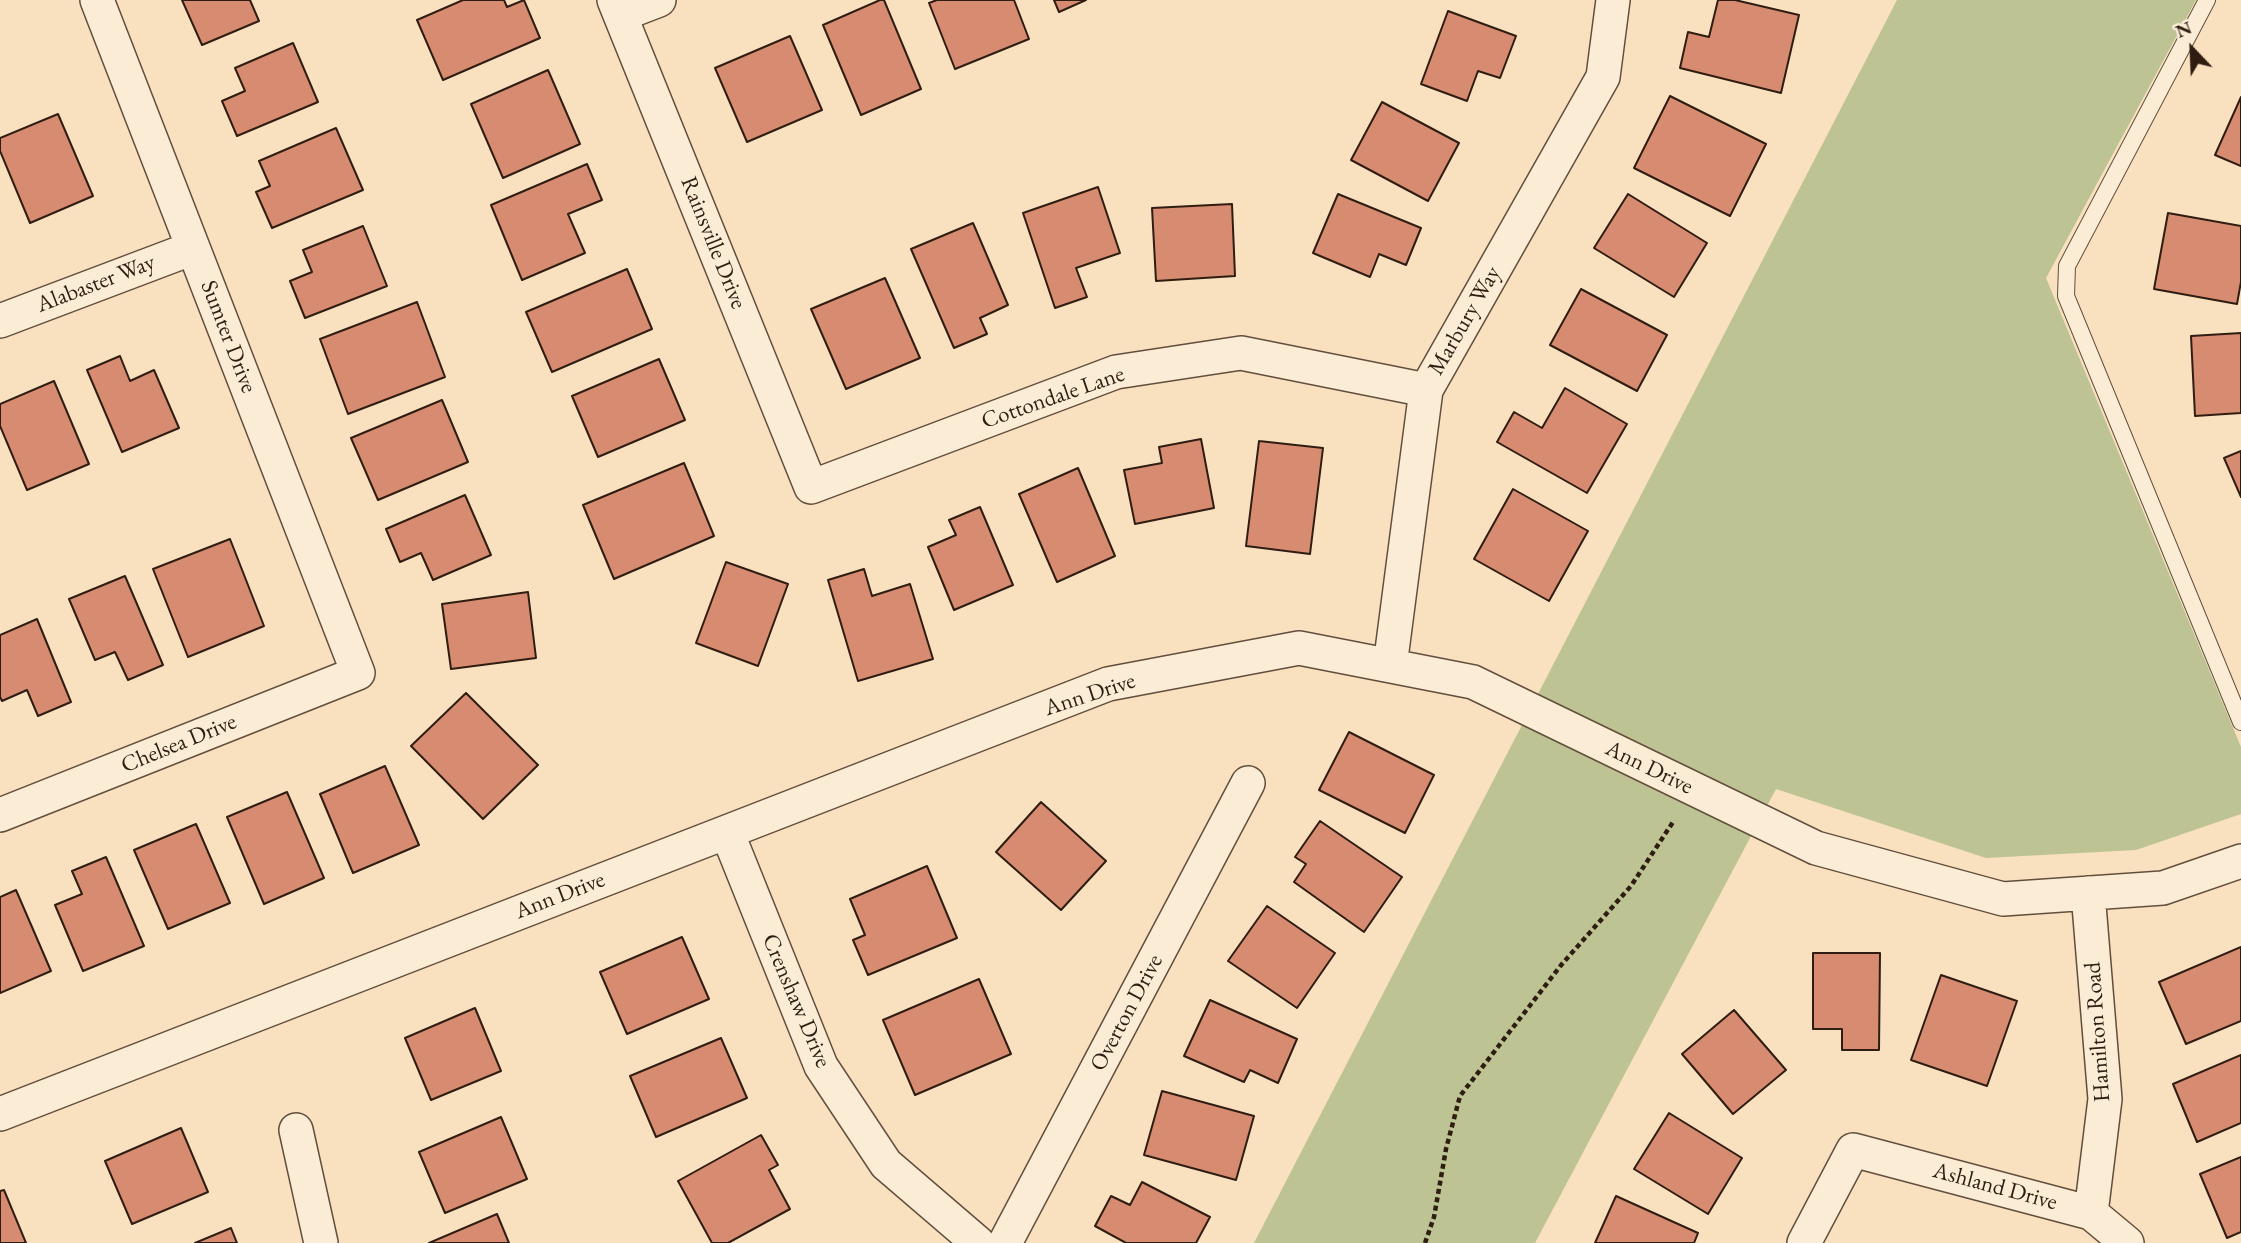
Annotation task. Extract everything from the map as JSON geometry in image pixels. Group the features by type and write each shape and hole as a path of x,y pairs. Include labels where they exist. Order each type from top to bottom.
{"street":[{"name":"Sumter Drive","path":"97,0 358,673"},
{"path":"617,8 659,0"},
{"name":"Marbury Way","path":"1390,666 1426,390 1603,77 1613,0"},
{"name":"Rainsville Drive","path":"617,8 811,486"},
{"name":"Alabaster Way","path":"0,321 193,247"},
{"name":"Cottondale Lane","path":"811,486 1116,372 1241,353 1426,390"},
{"name":"Ann Drive","path":"0,1114 1108,684 1299,648 1472,682 1816,848 2003,899 2163,888 2241,861"},
{"name":"Chelsea Drive","path":"0,815 358,673"},
{"name":"Overton Drive","path":"1005,1243 1248,783"},
{"name":"Crenshaw Drive","path":"727,832 821,1066 886,1164 978,1243"},
{"name":"Hamilton Road","path":"2088,893 2105,1099 2091,1213"},
{"path":"296,1130 321,1243"},
{"name":"Ashland Drive","path":"1804,1243 1853,1150 2091,1213 2127,1243"}],"lane":[{"path":"2207,0 2067,265 2066,296 2241,722"}],"path":[{"path":"1424,1243 1434,1217 1446,1149 1460,1096 1562,964 1631,886 1673,822"}],"green space":[{"path":"1897,0 2196,0 2046,278 2241,747 2241,814 2136,850 1986,858 1776,789 1535,1243 1254,1243"}],"building":[{"path":"182,0 250,0 259,21 202,45"},
{"path":"463,0 504,0 507,7 524,0 540,38 443,80 417,20"},
{"path":"884,0 921,89 861,115 823,25"},
{"path":"937,0 1014,0 1029,39 955,69 929,3"},
{"path":"1054,0 1086,0 1059,12"},
{"path":"1718,0 1735,0 1799,15 1781,93 1680,68 1688,32 1709,37"},
{"path":"1448,11 1516,36 1500,78 1478,71 1467,101 1421,84"},
{"path":"790,36 822,110 747,142 715,68"},
{"path":"293,43 318,102 237,136 222,101 245,91 235,68"},
{"path":"548,70 580,144 503,178 471,104"},
{"path":"1670,96 1766,144 1730,216 1634,168"},
{"path":"2241,97 2241,166 2215,155"},
{"path":"1382,102 1459,143 1428,201 1351,160"},
{"path":"58,114 93,196 30,223 0,151 0,138"},
{"path":"336,128 363,190 272,228 256,192 270,186 259,161"},
{"path":"587,164 602,200 568,214 585,253 522,280 491,205"},
{"path":"1098,187 1120,253 1076,268 1087,297 1055,308 1023,213"},
{"path":"1338,194 1421,228 1406,265 1379,254 1370,277 1313,253"},
{"path":"1628,194 1707,243 1674,297 1594,248"},
{"path":"1232,204 1235,276 1156,281 1152,208"},
{"path":"2168,213 2241,226 2241,282 2237,304 2154,289"},
{"path":"973,223 1008,305 980,318 987,334 954,348 911,249"},
{"path":"363,226 387,286 305,318 290,281 312,272 303,250"},
{"path":"627,269 652,329 552,372 526,312"},
{"path":"885,278 920,358 846,389 811,309"},
{"path":"1581,289 1667,335 1637,391 1550,345"},
{"path":"417,302 445,377 348,414 320,339"},
{"path":"2241,333 2241,413 2195,416 2191,336"},
{"path":"120,356 130,381 154,370 179,428 122,452 87,370"},
{"path":"659,359 685,420 598,457 572,396"},
{"path":"54,381 89,464 27,490 0,426 0,404"},
{"path":"1565,388 1627,424 1587,493 1497,442 1514,412 1542,428"},
{"path":"442,400 468,462 378,500 351,438"},
{"path":"1201,439 1214,508 1135,524 1124,470 1162,463 1159,447"},
{"path":"1259,441 1323,448 1310,554 1246,546"},
{"path":"2241,451 2241,497 2224,458"},
{"path":"684,463 714,536 614,579 583,505"},
{"path":"1078,468 1115,556 1057,582 1019,494"},
{"path":"1513,489 1588,531 1549,601 1474,559"},
{"path":"465,495 491,555 433,580 421,553 400,562 386,529"},
{"path":"980,507 1013,585 954,610 928,547 956,535 949,520"},
{"path":"230,539 264,626 188,657 153,569"},
{"path":"726,562 788,584 758,666 696,643"},
{"path":"864,569 872,596 910,584 933,659 858,681 828,580"},
{"path":"125,576 163,665 128,680 115,652 95,660 69,599"},
{"path":"528,592 536,658 451,669 442,604"},
{"path":"37,619 71,702 38,716 27,690 2,701 0,697 0,635"},
{"path":"466,693 538,765 483,819 411,746"},
{"path":"1349,732 1434,775 1405,833 1319,790"},
{"path":"385,766 419,845 353,873 320,794"},
{"path":"287,792 324,878 264,904 227,817"},
{"path":"1041,802 1106,861 1061,910 996,852"},
{"path":"1320,821 1402,877 1364,932 1294,882 1306,864 1295,857"},
{"path":"196,824 230,903 168,929 134,850"},
{"path":"106,857 144,946 83,971 55,905 82,894 72,871"},
{"path":"927,866 957,938 868,975 853,940 865,935 850,899"},
{"path":"16,890 51,971 0,993 0,897"},
{"path":"1267,906 1335,953 1297,1008 1228,961"},
{"path":"682,937 709,999 627,1034 600,972"},
{"path":"2241,947 2241,1021 2186,1044 2159,982"},
{"path":"1813,953 1880,953 1879,1050 1842,1050 1842,1029 1813,1029"},
{"path":"1941,975 2017,1001 1987,1086 1911,1060"},
{"path":"979,979 1011,1054 915,1095 883,1020"},
{"path":"1210,1000 1297,1039 1278,1083 1250,1070 1244,1082 1184,1056"},
{"path":"475,1008 501,1071 431,1100 405,1038"},
{"path":"1734,1010 1786,1070 1733,1114 1682,1054"},
{"path":"721,1038 747,1098 656,1137 630,1076"},
{"path":"2241,1055 2241,1123 2197,1142 2173,1084"},
{"path":"1162,1091 1254,1116 1236,1180 1144,1155"},
{"path":"1669,1113 1742,1158 1708,1214 1634,1169"},
{"path":"501,1117 527,1179 445,1213 419,1152"},
{"path":"181,1128 208,1192 132,1224 105,1161"},
{"path":"761,1135 778,1165 769,1170 790,1209 728,1243 712,1243 678,1181"},
{"path":"2241,1157 2241,1232 2227,1238 2200,1174"},
{"path":"1142,1182 1210,1217 1196,1243 1126,1243 1095,1226 1111,1196 1130,1205"},
{"path":"4,1190 26,1243 0,1243 0,1191"},
{"path":"1616,1196 1698,1233 1694,1243 1595,1243"},
{"path":"497,1214 509,1243 429,1243"},
{"path":"231,1228 237,1243 195,1243"}]}
